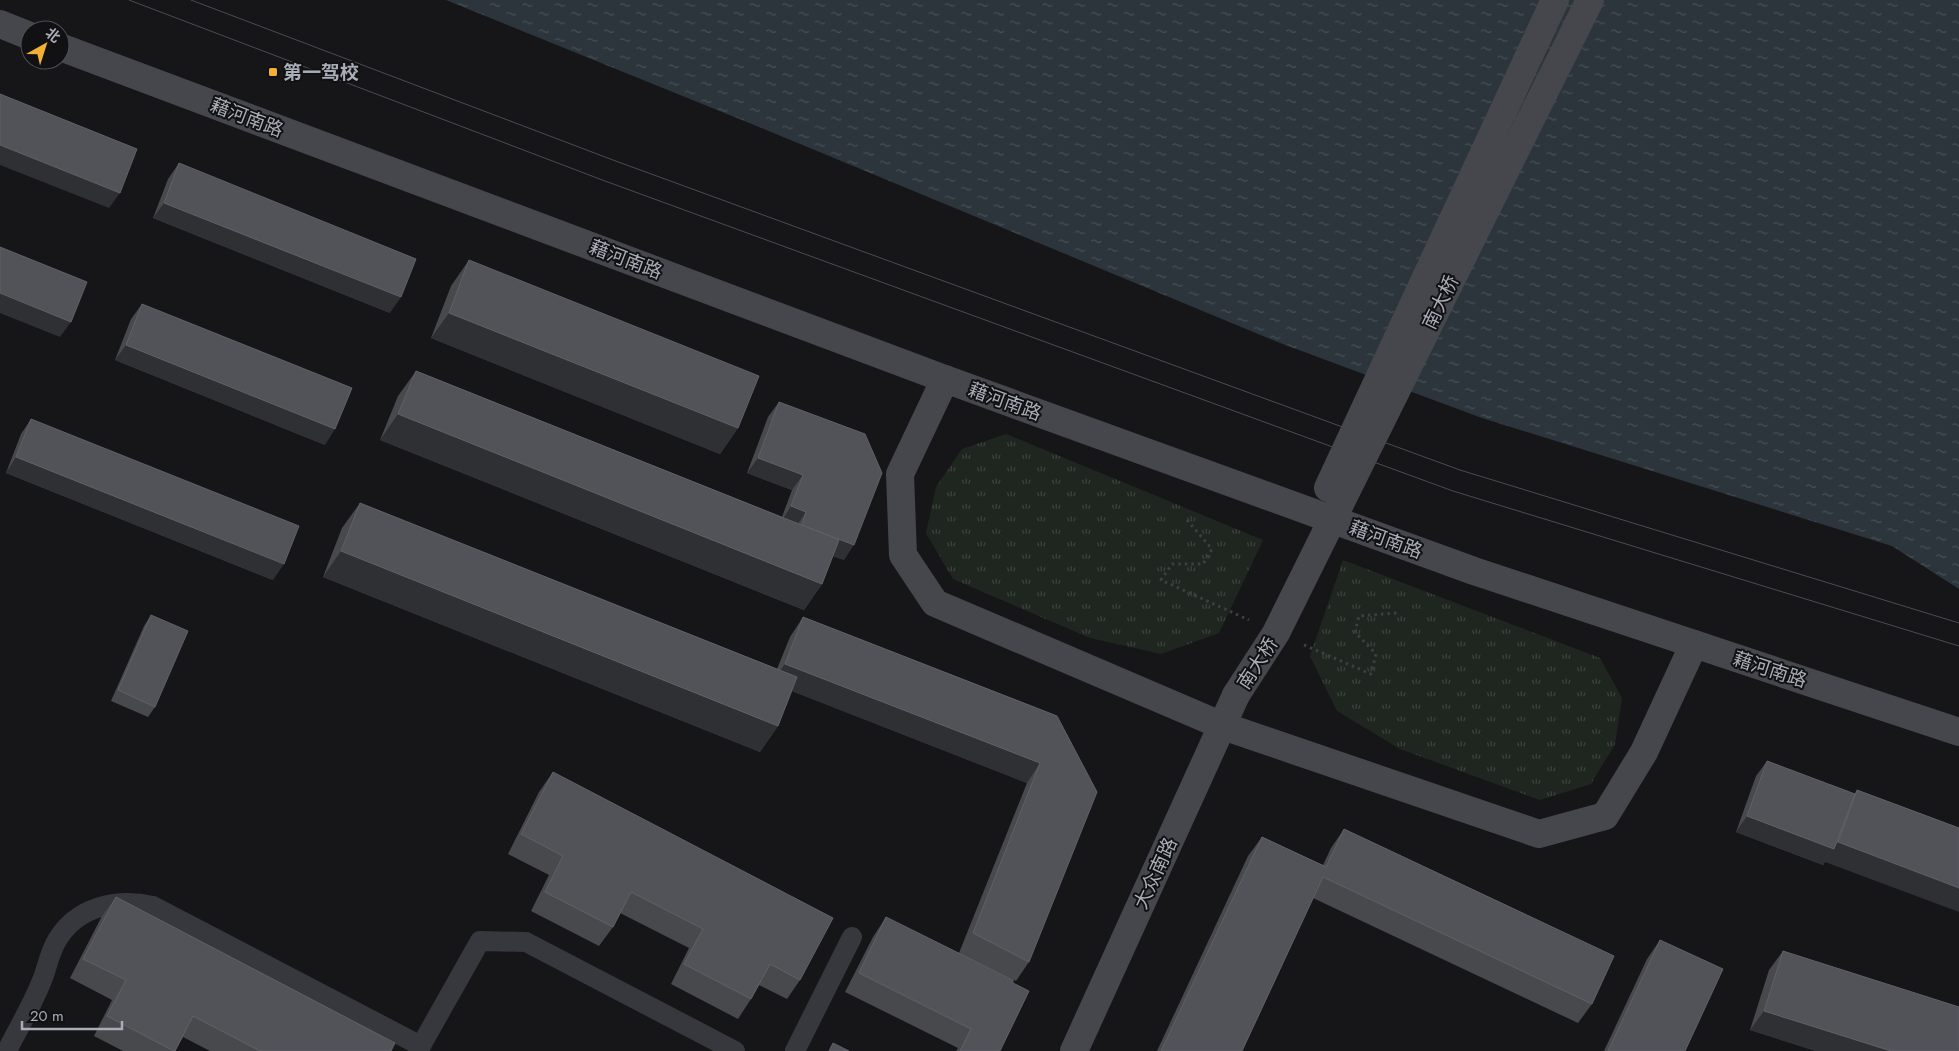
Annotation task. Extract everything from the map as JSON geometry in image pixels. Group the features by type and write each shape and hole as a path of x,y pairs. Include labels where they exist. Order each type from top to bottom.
{"main road":[{"name":"南大桥","path":"1270,630 1555,0"},
{"name":"南大桥","path":"1236,695 1590,0"},
{"path":"0,24 20,32"},
{"name":"藉河南路","path":"70,51 945,379 1474,571 1959,732"},
{"path":"945,379 900,474 903,555 935,603 1223,726 1539,834 1606,816 1644,752 1694,644"},
{"name":"大众南路","path":"1074,1051 1236,695"}],"lane":[{"path":"7,1051 44,975 49,957 57,940 68,926 83,914 100,906 118,902 136,902 154,906 420,1048 480,942 526,942 735,1051"},
{"path":"795,1051 852,937"}],"path":[{"path":"1188,520 1212,549 1203,564 1172,564 1161,580 1270,630 1372,674 1376,654 1354,632 1359,616 1397,613"}],"green space":[{"path":"1006,434 1263,540 1219,633 1161,654 1090,638 953,579 926,533 936,487 962,449"},
{"path":"1343,560 1600,658 1622,698 1615,744 1591,784 1540,800 1400,749 1337,711 1310,656"}],"water":[{"path":"446,0 1959,0 1959,589 1892,546 1482,418 1280,343 764,129"}],"building":[{"path":"0,94 137,149 120,193 0,145"},
{"path":"179,163 416,259 401,297 164,203"},
{"path":"0,247 87,282 71,322 0,293"},
{"path":"469,260 759,376 738,428 449,313"},
{"path":"142,304 352,388 335,429 126,345"},
{"path":"416,371 839,540 822,584 398,414"},
{"path":"779,402 865,434 882,473 854,545 802,525 806,512 791,506 803,475 758,458"},
{"path":"31,419 299,526 284,564 16,457"},
{"path":"360,503 797,677 778,726 341,551"},
{"path":"151,615 188,631 155,707 118,690"},
{"path":"803,617 1057,716 1097,792 1029,962 973,933 1040,763 785,664"},
{"path":"1767,761 1855,794 1834,849 1747,816"},
{"path":"553,772 833,918 800,980 770,964 751,999 684,964 703,929 631,892 613,927 545,892 563,856 521,834"},
{"path":"1857,790 1959,828 1959,888 1838,842"},
{"path":"1344,829 1614,956 1592,1004 1323,877 1242,1051 1161,1051 1262,837 1326,867"},
{"path":"116,897 395,1043 391,1051 260,1051 193,1016 174,1051 107,1016 126,980 83,959"},
{"path":"886,917 1013,980 1013,983 1029,991 1000,1051 960,1051 971,1029 859,973"},
{"path":"1660,940 1723,969 1685,1051 1608,1051"},
{"path":"1783,951 1959,1007 1959,1051 1891,1051 1764,1011"},
{"path":"833,1043 849,1051 829,1051"}],"tram line":[{"path":"129,0 605,181 1453,491 1959,646"},
{"path":"191,0 613,160 1460,470 1959,623"}],"place":[{"name":"第一驾校","path":"273,72"}]}
